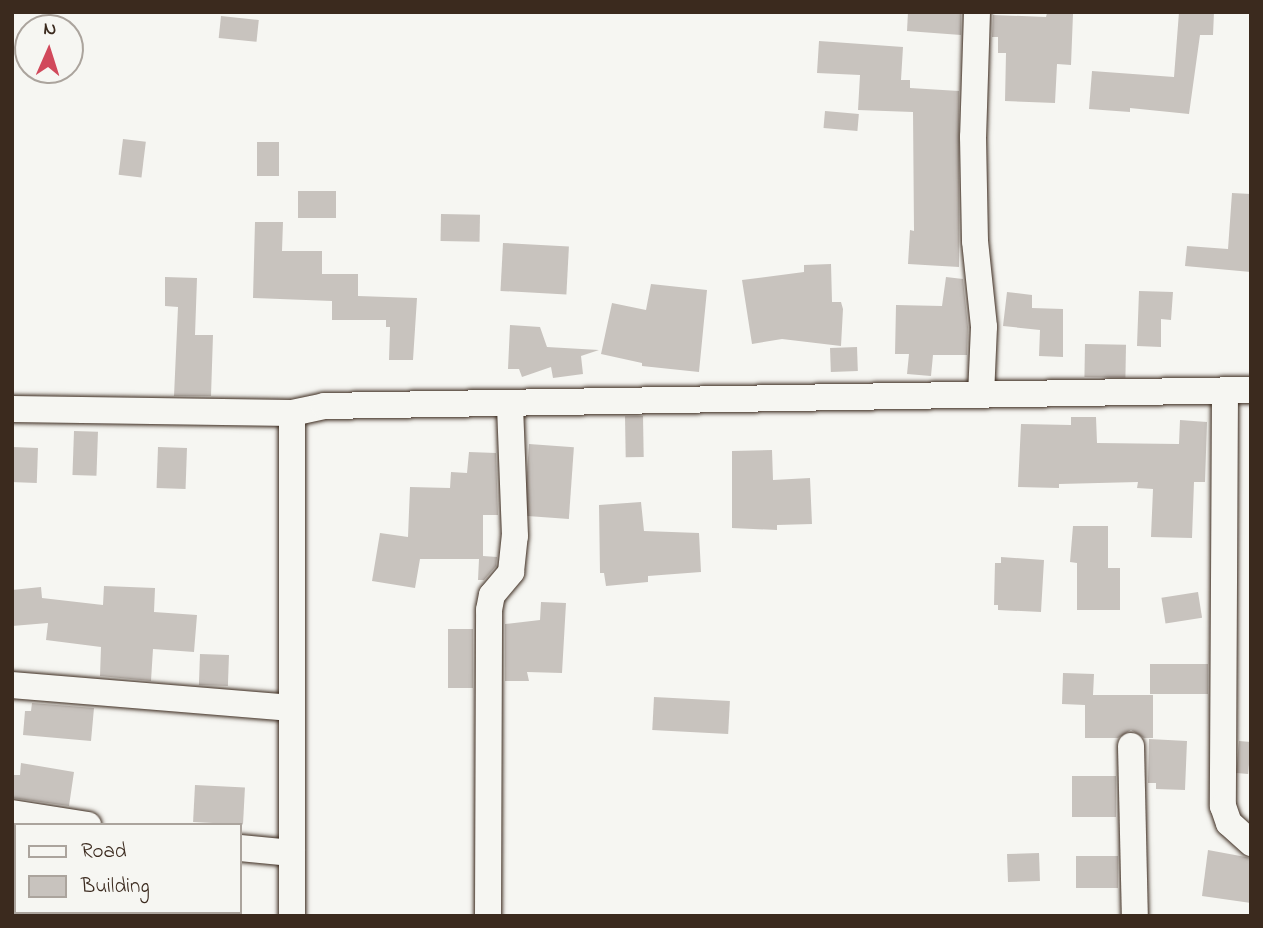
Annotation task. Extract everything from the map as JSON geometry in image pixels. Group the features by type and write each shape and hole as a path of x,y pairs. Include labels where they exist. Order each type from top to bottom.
{"street":[{"path":"977,12 972,137 975,242 984,327 981,395"},
{"path":"12,409 292,413 324,406 1251,390"},
{"path":"1224,391 1223,806 1229,824 1251,843"},
{"path":"488,916 489,610 492,595 511,572 516,536 510,404"},
{"path":"292,413 292,916"},
{"path":"12,685 291,708"},
{"path":"1131,746 1135,916"},
{"path":"12,813 75,823"},
{"path":"242,848 292,853"}],"building":[{"path":"908,12 961,12 961,35 907,31"},
{"path":"1179,12 1214,12 1213,35 1200,35 1189,114 1130,108 1130,112 1089,109 1092,71 1174,77"},
{"path":"1047,13 1073,14 1071,65 1057,64 1055,103 1005,101 1006,53 998,53 998,37 992,37 993,15 1046,17"},
{"path":"221,16 259,20 256,42 219,38"},
{"path":"819,41 903,47 901,80 910,80 910,88 959,91 959,267 908,264 910,230 914,231 913,112 858,110 860,75 817,73"},
{"path":"825,111 859,114 857,131 824,128"},
{"path":"123,139 146,142 141,178 119,175"},
{"path":"257,142 279,142 279,176 257,176"},
{"path":"298,191 336,191 336,218 298,218"},
{"path":"1232,193 1251,194 1251,272 1185,266 1187,246 1228,249"},
{"path":"441,214 480,215 480,242 441,241"},
{"path":"255,222 283,222 282,251 322,251 322,274 358,274 358,296 417,298 413,360 389,360 390,327 386,327 386,320 332,320 332,301 253,298"},
{"path":"503,243 569,246 566,294 500,291"},
{"path":"831,264 832,302 841,302 843,309 841,346 782,339 752,344 742,280 804,272 804,265"},
{"path":"165,277 197,278 195,335 213,335 211,396 174,396 178,307 165,306"},
{"path":"946,277 963,279 968,327 967,355 933,355 931,376 907,374 909,354 895,354 896,305 942,306"},
{"path":"651,284 707,290 699,372 642,366 642,363 601,354 612,303 646,310"},
{"path":"1139,291 1173,292 1171,320 1161,319 1161,347 1137,346"},
{"path":"1007,292 1032,295 1032,308 1063,309 1063,357 1039,356 1040,330 1003,326"},
{"path":"510,325 540,327 547,347 599,350 581,356 583,374 553,378 551,367 522,377 519,369 508,369"},
{"path":"1085,344 1126,345 1125,378 1084,377"},
{"path":"857,347 858,371 831,372 830,348"},
{"path":"625,416 643,416 644,457 626,457"},
{"path":"1071,417 1096,417 1097,443 1179,444 1180,420 1207,422 1205,482 1194,482 1192,538 1151,537 1153,489 1137,488 1138,482 1059,484 1059,488 1018,487 1021,424 1071,425"},
{"path":"74,431 98,432 96,476 72,475"},
{"path":"529,444 574,447 569,519 524,516"},
{"path":"12,447 38,448 37,483 12,482"},
{"path":"158,447 187,448 186,489 157,488"},
{"path":"772,450 773,480 810,478 812,524 777,525 777,530 732,528 732,451"},
{"path":"469,452 496,453 498,515 483,515 483,556 497,557 496,566 484,580 478,580 479,559 420,559 415,588 372,581 380,533 408,537 410,487 450,488 451,472 467,473"},
{"path":"641,502 644,531 699,533 701,572 648,576 648,582 606,586 604,573 600,573 599,505"},
{"path":"1073,526 1108,526 1108,568 1120,568 1120,610 1077,610 1077,563 1070,562"},
{"path":"1001,557 1044,560 1041,612 998,610 998,605 994,605 995,563 1001,563"},
{"path":"104,586 155,588 154,612 197,615 194,652 153,649 151,681 100,676 101,647 46,640 48,623 12,626 12,590 41,587 42,598 103,605"},
{"path":"1198,592 1202,618 1166,623 1161,598"},
{"path":"541,602 566,603 562,673 527,672 529,681 505,681 505,624 540,620"},
{"path":"448,629 473,629 473,688 448,688"},
{"path":"200,654 229,655 228,686 199,685"},
{"path":"1150,664 1208,664 1208,694 1150,694"},
{"path":"1063,673 1094,674 1093,695 1153,695 1153,738 1144,738 1131,730 1118,738 1085,738 1085,705 1062,704"},
{"path":"654,697 730,701 728,734 652,730"},
{"path":"32,703 94,708 91,741 23,735 25,711 31,711"},
{"path":"1149,739 1187,741 1185,790 1156,789 1156,783 1148,783"},
{"path":"1239,741 1251,742 1248,774 1236,773"},
{"path":"21,763 74,772 69,806 12,798 12,775 20,775"},
{"path":"1072,776 1116,776 1116,817 1072,817"},
{"path":"195,785 245,788 243,825 193,822"},
{"path":"1208,850 1251,858 1251,903 1202,896"},
{"path":"1039,853 1040,881 1008,882 1007,854"},
{"path":"1076,856 1118,856 1118,888 1076,888"}]}
